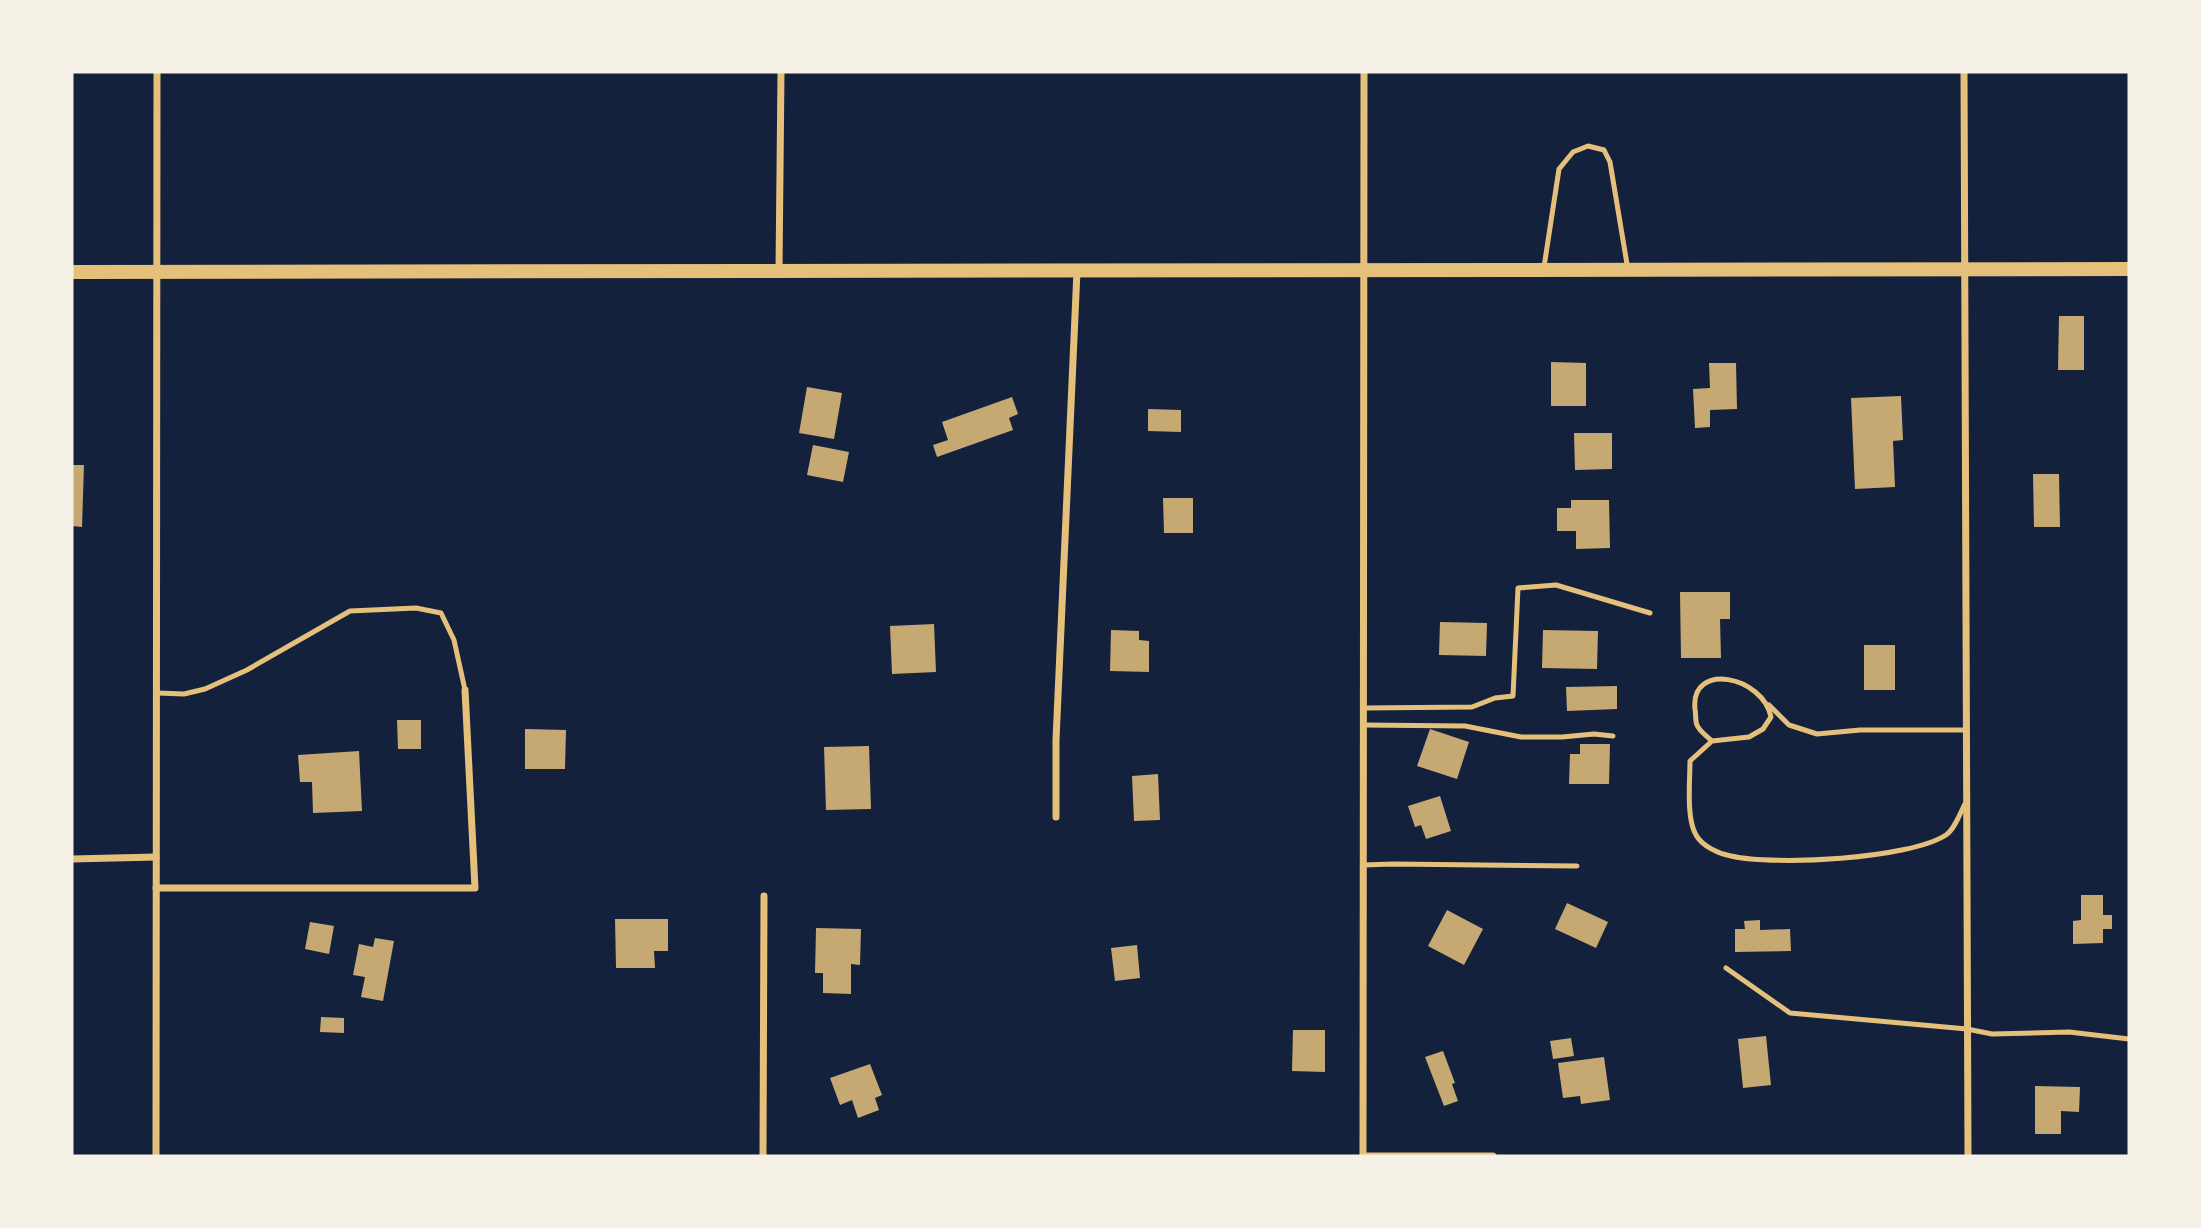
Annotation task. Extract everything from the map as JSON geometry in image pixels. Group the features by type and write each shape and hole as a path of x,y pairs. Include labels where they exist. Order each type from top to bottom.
{"main road":[{"path":"72,272 2129,269"}],"street":[{"path":"156,1156 157,72"},
{"path":"779,271 781,72"},
{"path":"1364,72 1363,1156 1493,1156"},
{"path":"1964,72 1968,1156"},
{"path":"1056,817 1056,740 1077,271"},
{"path":"156,888 475,888 466,690"},
{"path":"72,859 156,857"},
{"path":"763,1156 764,896"}],"lane":[{"path":"1544,270 1559,169 1573,152 1588,146 1604,150 1610,162 1628,270"},
{"path":"1364,708 1472,707 1495,698 1513,696 1518,588 1556,585 1650,613"},
{"path":"157,693 184,694 205,689 247,670 350,611 416,608 442,613 454,640 466,690"},
{"path":"1712,741 1697,725 1695,704 1698,689 1708,682 1720,679 1738,680 1749,686 1789,725 1817,734 1860,730 1967,730"},
{"path":"1768,704 1771,717 1763,729 1749,737 1712,741 1690,761 1690,819 1695,834 1704,845 1730,856 1775,860 1869,856 1931,843 1949,833 1967,801"},
{"path":"1364,725 1465,726 1521,737 1594,734 1613,736"},
{"path":"1363,865 1577,866"},
{"path":"1726,968 1790,1013 1967,1029 1992,1034 2069,1032 2129,1038"}],"building":[{"path":"2059,316 2084,316 2084,370 2058,370"},
{"path":"1551,362 1586,363 1586,406 1551,406"},
{"path":"1709,363 1736,363 1737,409 1710,410 1710,427 1695,428 1693,389 1710,388"},
{"path":"807,387 842,393 834,439 799,433"},
{"path":"1901,396 1903,440 1893,441 1895,487 1855,489 1851,398"},
{"path":"1012,397 1018,414 1009,418 1013,430 937,457 933,445 948,440 942,422"},
{"path":"1148,409 1181,410 1181,432 1148,431"},
{"path":"1574,433 1612,433 1612,469 1575,470"},
{"path":"813,445 849,452 843,482 807,475"},
{"path":"72,465 84,465 82,527 72,526"},
{"path":"2033,474 2059,474 2060,527 2034,527"},
{"path":"1163,498 1193,498 1193,533 1164,533"},
{"path":"1571,500 1609,500 1610,548 1576,549 1576,531 1557,531 1557,508 1571,508"},
{"path":"1680,592 1730,592 1730,619 1720,619 1721,658 1681,658"},
{"path":"1440,622 1487,623 1486,656 1439,655"},
{"path":"934,624 936,672 892,674 890,626"},
{"path":"1111,630 1139,631 1139,640 1149,641 1149,672 1110,671"},
{"path":"1543,630 1598,631 1597,669 1542,668"},
{"path":"1864,645 1895,645 1895,690 1864,690"},
{"path":"1617,686 1617,709 1567,711 1566,687"},
{"path":"397,720 421,720 421,749 398,749"},
{"path":"525,729 566,730 565,769 525,769"},
{"path":"1430,729 1469,742 1457,779 1417,766"},
{"path":"1580,744 1610,744 1609,784 1569,784 1570,754 1580,754"},
{"path":"869,746 871,809 826,810 824,747"},
{"path":"359,751 362,811 313,813 312,782 300,782 298,755"},
{"path":"1158,774 1160,820 1134,821 1132,776"},
{"path":"1440,796 1451,831 1426,839 1421,825 1415,827 1408,806"},
{"path":"2081,895 2103,895 2103,915 2112,915 2112,929 2103,929 2103,943 2073,944 2073,921 2081,920"},
{"path":"1567,903 1608,922 1596,948 1555,929"},
{"path":"1447,910 1483,929 1464,965 1428,946"},
{"path":"615,919 668,919 668,951 654,951 655,968 616,968"},
{"path":"1760,920 1760,930 1790,929 1791,951 1735,952 1735,929 1745,929 1744,921"},
{"path":"310,922 334,926 329,954 305,949"},
{"path":"816,928 861,929 860,965 851,964 851,994 823,993 823,973 815,973"},
{"path":"375,938 394,941 383,1001 361,997 365,977 353,975 359,944 373,947"},
{"path":"1137,945 1140,978 1115,981 1111,948"},
{"path":"321,1017 344,1018 344,1033 320,1032"},
{"path":"1293,1030 1325,1030 1325,1072 1292,1071"},
{"path":"1766,1036 1771,1085 1743,1088 1738,1039"},
{"path":"1571,1038 1574,1056 1553,1059 1550,1041"},
{"path":"1443,1051 1455,1083 1452,1084 1458,1101 1444,1106 1425,1057"},
{"path":"1604,1057 1610,1100 1581,1104 1580,1096 1563,1098 1558,1063"},
{"path":"870,1064 882,1095 875,1098 879,1110 858,1118 852,1100 840,1105 830,1078"},
{"path":"2035,1086 2080,1087 2079,1112 2061,1111 2061,1134 2035,1134"}]}
